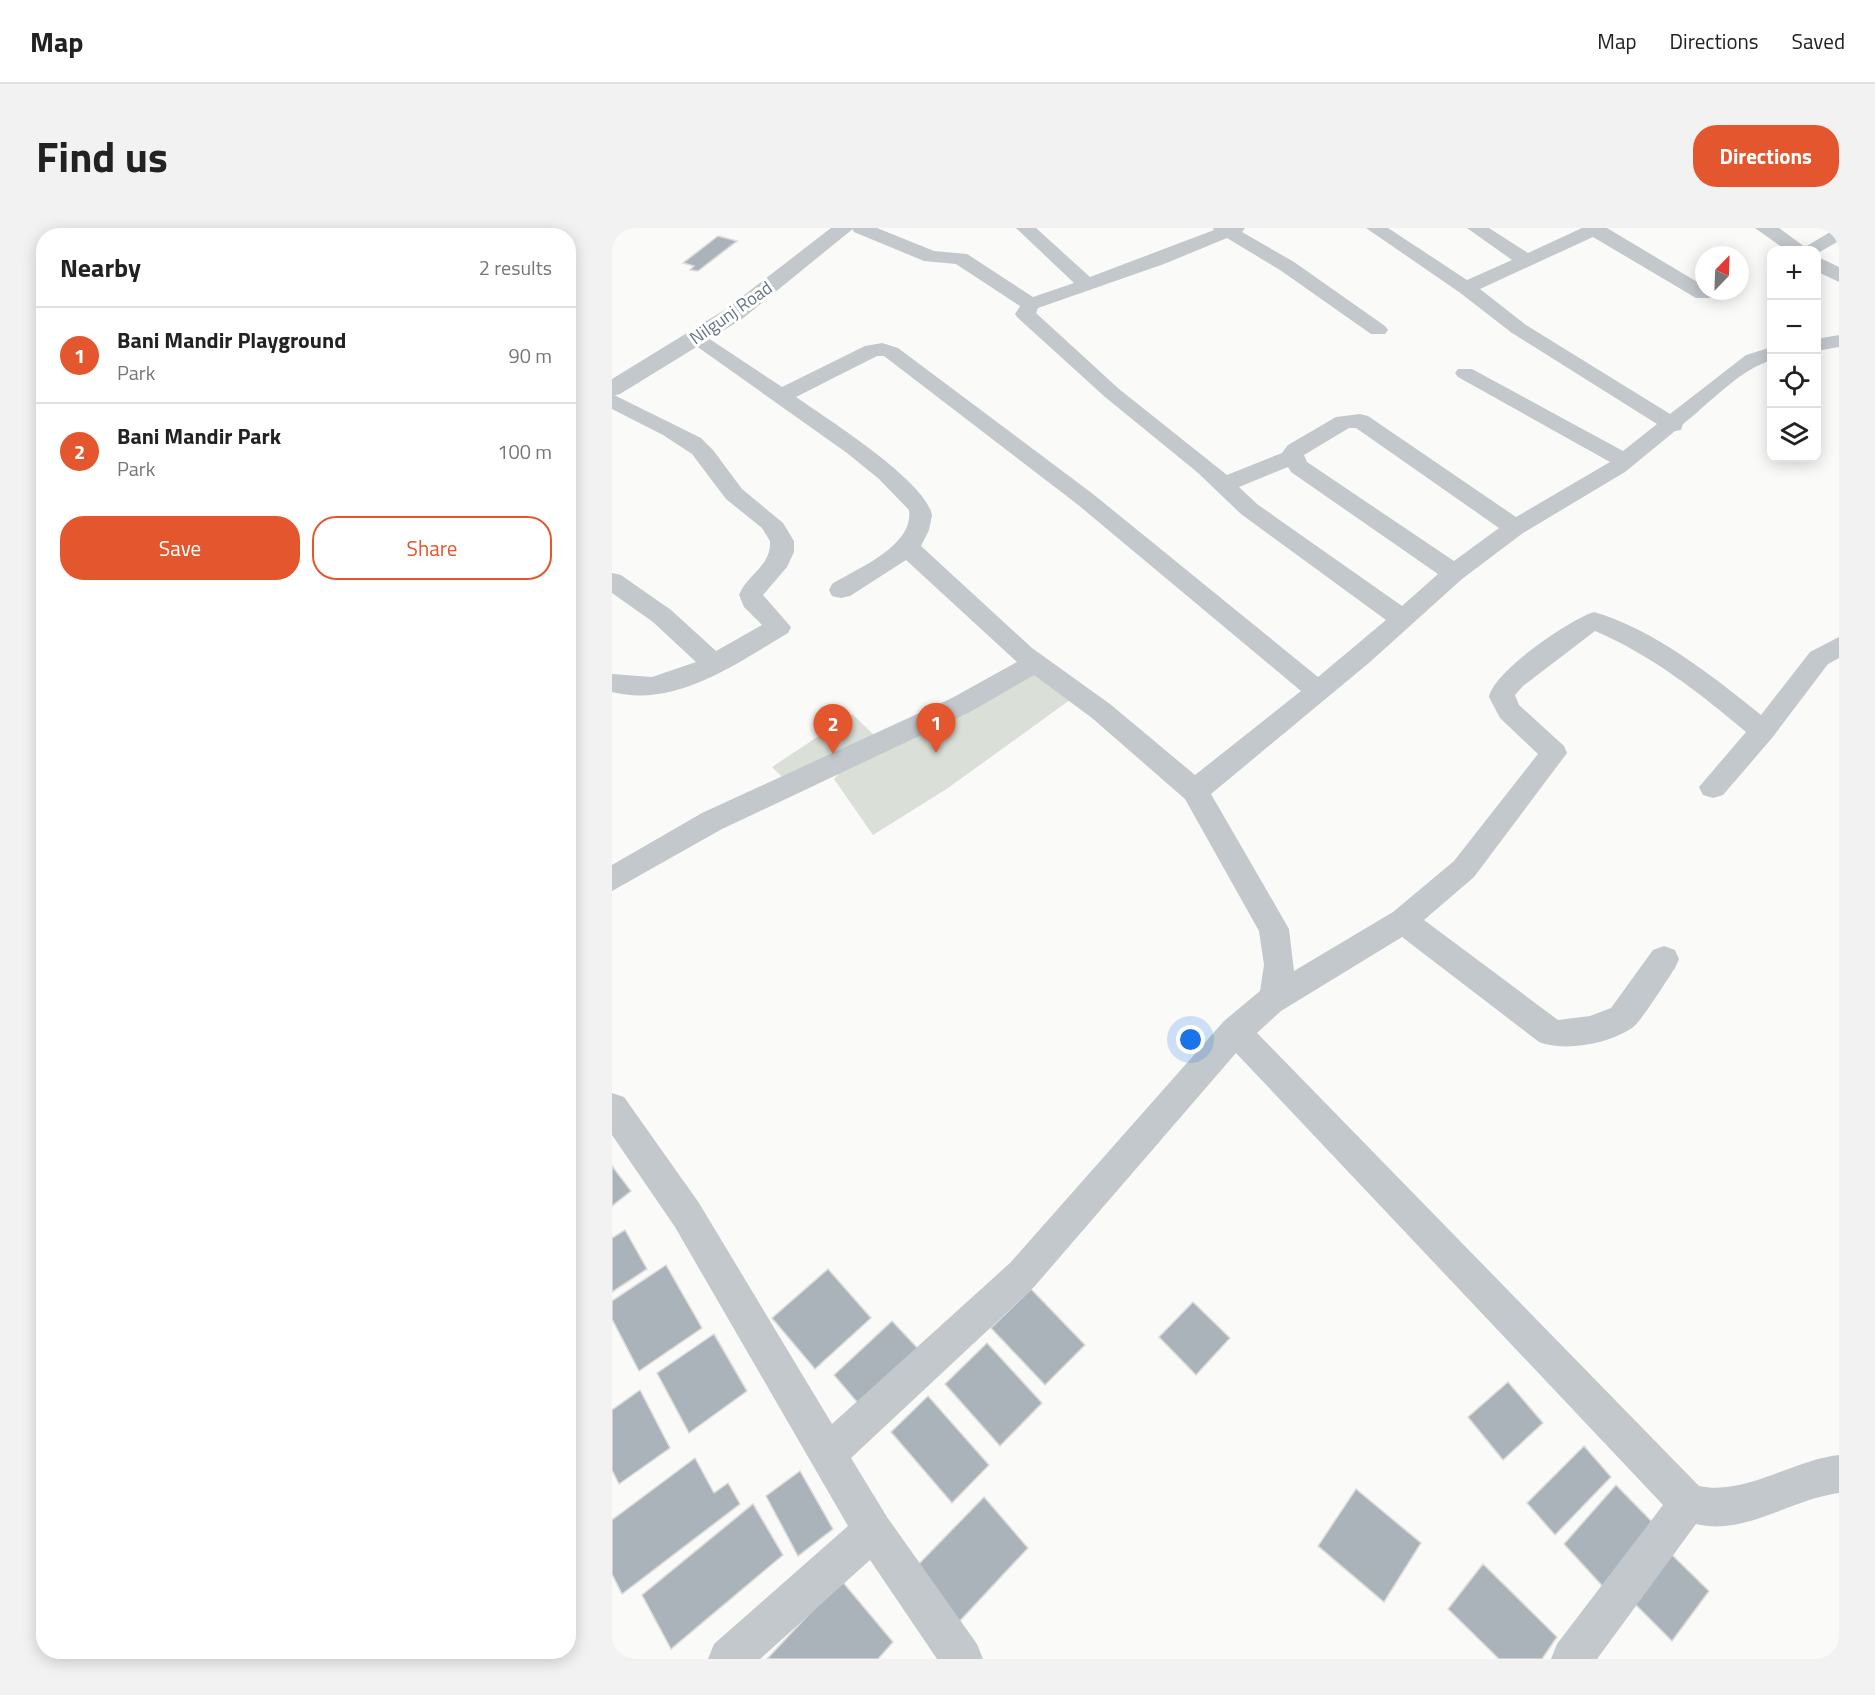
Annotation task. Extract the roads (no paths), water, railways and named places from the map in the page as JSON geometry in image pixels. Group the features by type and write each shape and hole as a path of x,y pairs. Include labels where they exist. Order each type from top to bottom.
{"street":[{"name":"Nilgunj Road","path":"612,388 734,314 844,228"},
{"path":"861,228 931,257 960,258 1030,304"},
{"path":"1025,228 1088,285"},
{"path":"1375,228 1466,288 1519,329 1672,425"},
{"path":"1476,228 1527,261"},
{"path":"1765,228 1793,246"},
{"path":"1378,330 1287,266 1228,229 1088,285 1030,304 1025,314 1112,393 1249,509 1347,577 1402,619"},
{"path":"1466,288 1594,229 1695,289"},
{"path":"1816,246 1839,233"},
{"path":"1821,264 1839,276"},
{"path":"695,338 781,396 896,479 916,501 921,511 921,522 908,548 841,590"},
{"path":"1821,344 1839,341"},
{"path":"781,396 872,350 882,349 891,352 1085,499 1318,691"},
{"path":"1195,791 1318,691 1454,573 1515,528 1625,461 1736,371 1754,359 1769,354"},
{"path":"1465,373 1625,461"},
{"path":"612,400 699,448 731,492 774,528 781,539 783,555 781,560 750,592 752,599 779,627 714,664 670,685 635,688 612,682"},
{"path":"1223,485 1293,457 1296,450 1344,422 1360,422 1515,528"},
{"path":"1293,457 1299,467 1454,573"},
{"path":"908,548 1036,663 1101,711 1195,791 1274,929 1279,952 1279,970 1271,1000"},
{"path":"612,581 662,616 714,664"},
{"path":"827,1454 968,1328 1022,1275 1235,1031 1271,1000 1403,921 1464,869 1554,753 1509,711 1502,697 1503,692 1514,679 1587,623 1604,623 1628,635 1706,686 1763,731"},
{"path":"1713,787 1763,731 1819,658 1839,646"},
{"path":"612,879 712,821 961,705 1036,663"},
{"path":"1403,921 1550,1032 1558,1034 1590,1030 1622,1018 1664,959"},
{"path":"1235,1031 1688,1503 1715,1508 1735,1505 1759,1499 1820,1475 1839,1474"},
{"path":"612,1108 687,1215 873,1531 963,1659"},
{"path":"1572,1659 1688,1503"},
{"path":"729,1659 873,1531"}],"place":[{"name":"Bani Mandir Playground","path":"936,753"},
{"name":"Bani Mandir Park","path":"833,754"}]}
